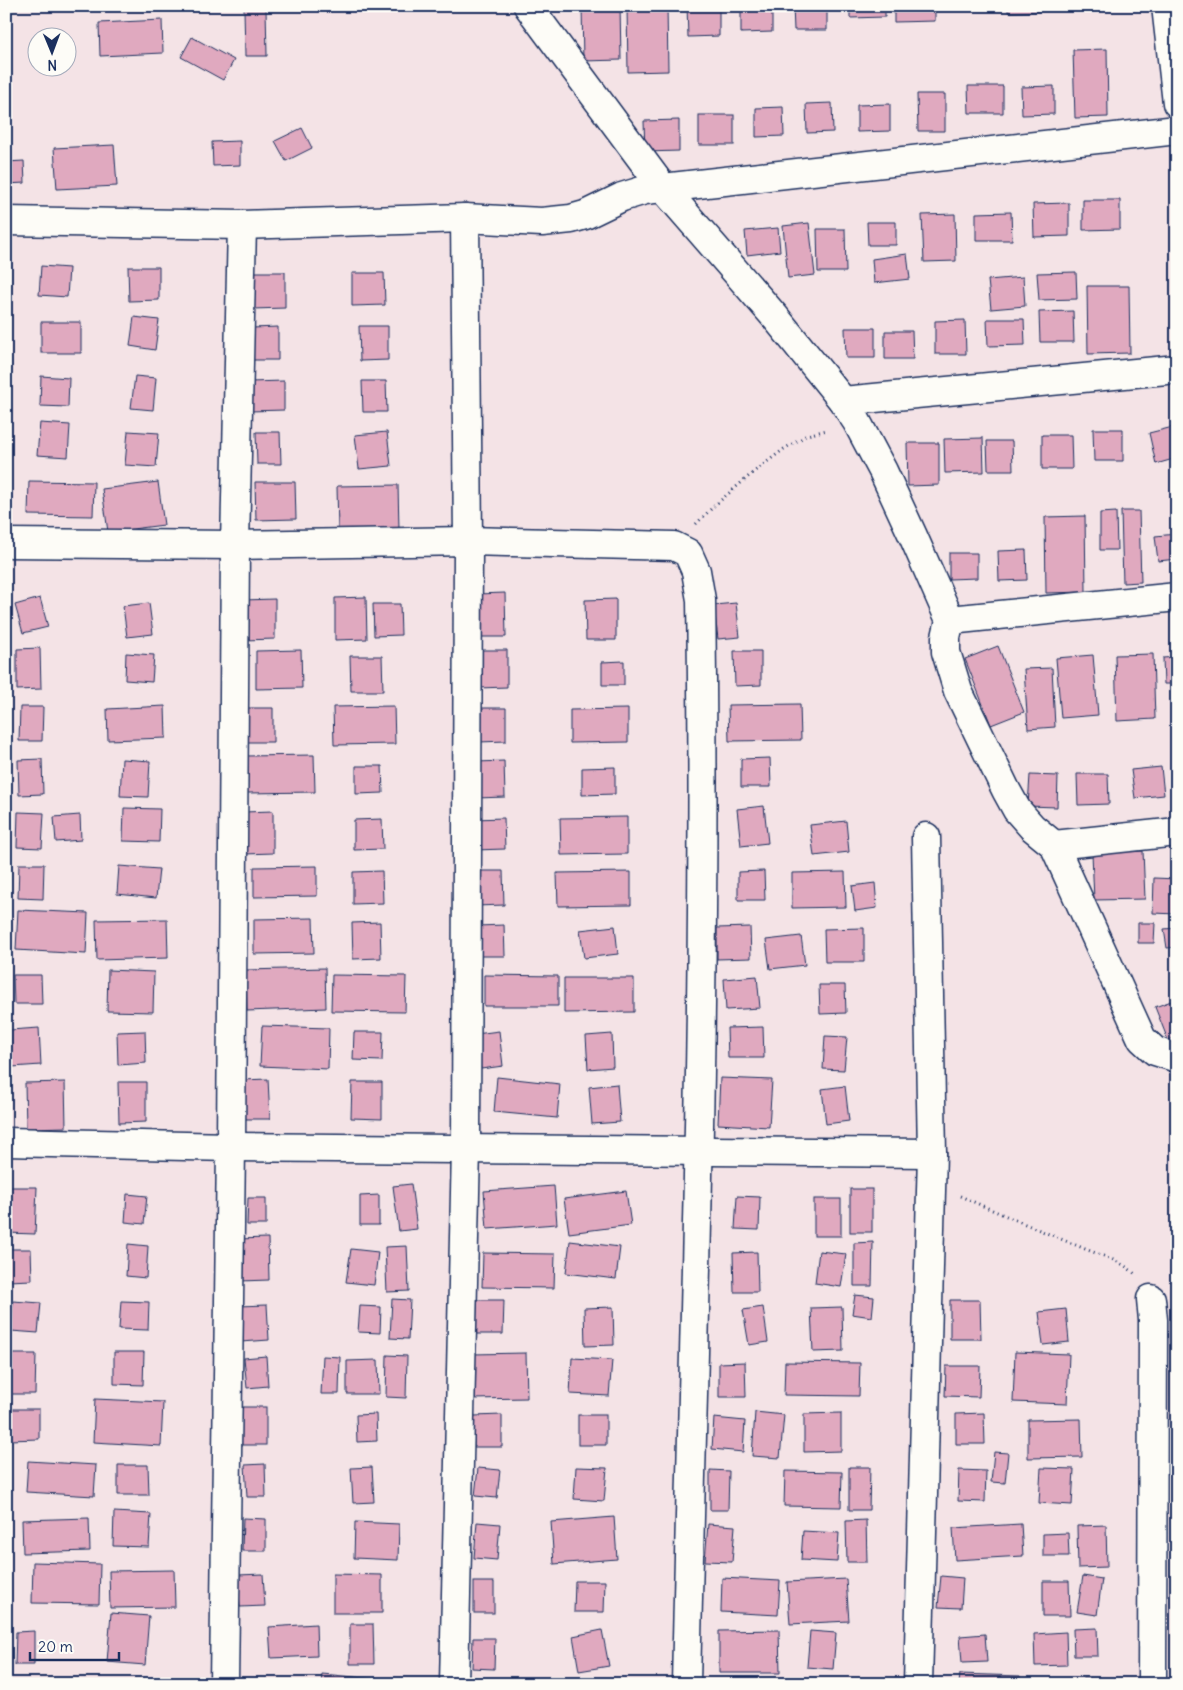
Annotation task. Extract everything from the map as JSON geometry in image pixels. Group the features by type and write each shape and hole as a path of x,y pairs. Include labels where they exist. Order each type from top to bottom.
{"street":[{"path":"528,6 663,188 776,318 850,411 883,471 950,620 946,637 946,652 958,691 1006,790 1017,810 1032,827 1054,845 1142,1039 1154,1052 1177,1058"},
{"path":"1166,6 1177,103"},
{"path":"6,221 242,225 465,218 542,222 571,220 622,197 645,190 1177,130"},
{"path":"454,1684 466,1148 468,540 465,218"},
{"path":"224,1684 231,1147 235,545 242,225"},
{"path":"850,411 1177,369"},
{"path":"6,543 235,545 468,540 674,546 688,553 696,572 701,600 703,822 686,1684"},
{"path":"950,620 1177,597"},
{"path":"1054,845 1177,832"},
{"path":"918,1684 932,1184 926,836"},
{"path":"6,1142 231,1147 932,1153"},
{"path":"1151,1299 1153,1320 1152,1446 1154,1502 1152,1684"}],"path":[{"path":"674,546 715,505 755,471 784,449 850,411"},
{"path":"932,1184 1084,1249 1113,1259 1128,1267 1146,1286 1151,1299"}],"building":[{"path":"582,6 620,6 621,60 583,61"},
{"path":"627,6 667,6 668,71 628,72"},
{"path":"687,6 719,6 719,36 688,37"},
{"path":"741,6 772,6 772,32 741,33"},
{"path":"793,6 827,6 827,30 794,30"},
{"path":"850,6 885,6 885,17 850,18"},
{"path":"894,6 935,6 935,21 894,22"},
{"path":"1008,6 1046,6 1046,11 1008,12"},
{"path":"244,9 266,9 267,56 245,56"},
{"path":"162,20 163,53 100,56 99,23"},
{"path":"192,37 234,60 223,80 181,57"},
{"path":"1107,49 1108,117 1075,118 1073,50"},
{"path":"968,86 1003,86 1003,113 969,113"},
{"path":"1054,86 1054,114 1022,115 1021,87"},
{"path":"917,94 945,94 945,131 918,131"},
{"path":"832,103 833,132 807,133 806,104"},
{"path":"890,104 890,131 857,132 857,105"},
{"path":"783,107 784,136 756,137 756,108"},
{"path":"699,115 734,115 734,145 699,145"},
{"path":"679,120 679,151 645,152 644,121"},
{"path":"302,128 312,148 286,161 275,141"},
{"path":"240,141 240,165 213,166 212,142"},
{"path":"114,145 117,186 57,189 54,148"},
{"path":"24,161 25,183 6,184 6,162"},
{"path":"1083,200 1120,200 1120,229 1083,230"},
{"path":"1069,203 1069,236 1034,237 1033,204"},
{"path":"1011,212 1012,240 976,240 976,213"},
{"path":"955,214 956,261 924,262 922,215"},
{"path":"867,222 896,222 896,245 868,245"},
{"path":"809,223 815,275 788,278 783,226"},
{"path":"778,228 780,251 747,255 745,231"},
{"path":"817,229 845,229 846,272 818,272"},
{"path":"907,254 910,279 874,283 872,259"},
{"path":"41,266 69,268 67,297 39,295"},
{"path":"128,267 159,267 159,300 129,301"},
{"path":"251,272 285,272 285,308 252,309"},
{"path":"1076,272 1077,299 1039,300 1037,273"},
{"path":"352,273 384,273 385,305 352,306"},
{"path":"1023,277 1025,306 991,309 988,280"},
{"path":"1087,286 1129,286 1130,353 1088,354"},
{"path":"1073,311 1074,342 1040,342 1039,312"},
{"path":"134,317 159,320 155,350 130,346"},
{"path":"987,319 1024,319 1025,345 988,346"},
{"path":"965,320 966,354 935,354 935,321"},
{"path":"41,322 81,322 81,353 41,353"},
{"path":"359,326 388,326 388,360 360,361"},
{"path":"278,327 278,360 252,360 252,328"},
{"path":"845,328 875,328 875,358 846,358"},
{"path":"885,331 912,331 913,359 885,359"},
{"path":"41,376 69,378 68,407 40,406"},
{"path":"135,376 156,378 153,410 131,408"},
{"path":"284,381 284,410 250,411 250,382"},
{"path":"362,381 386,381 387,412 363,412"},
{"path":"40,423 70,425 68,457 37,455"},
{"path":"1177,426 1177,458 1156,464 1149,433"},
{"path":"1093,429 1123,429 1123,461 1094,461"},
{"path":"128,431 159,433 156,467 125,465"},
{"path":"256,432 280,432 281,464 257,464"},
{"path":"387,432 391,466 359,469 355,435"},
{"path":"1042,435 1071,435 1072,469 1042,469"},
{"path":"983,438 984,472 945,473 944,439"},
{"path":"987,441 1012,441 1013,470 988,470"},
{"path":"907,443 939,443 939,485 908,486"},
{"path":"29,481 94,482 93,516 28,515"},
{"path":"158,482 164,525 108,532 102,489"},
{"path":"255,482 295,482 296,519 256,520"},
{"path":"398,485 399,530 338,531 337,486"},
{"path":"1121,511 1139,511 1141,582 1123,583"},
{"path":"1116,512 1117,550 1100,550 1100,513"},
{"path":"1085,516 1086,592 1046,593 1045,517"},
{"path":"1177,534 1177,559 1158,561 1155,536"},
{"path":"1026,550 1027,580 999,581 998,551"},
{"path":"949,553 977,553 977,578 949,579"},
{"path":"505,593 506,637 478,637 477,594"},
{"path":"366,597 367,639 335,640 335,598"},
{"path":"40,598 48,627 23,633 15,605"},
{"path":"275,599 275,639 244,640 243,600"},
{"path":"616,599 616,640 586,640 585,600"},
{"path":"149,603 153,634 127,637 123,606"},
{"path":"736,603 740,637 718,639 714,605"},
{"path":"373,604 400,604 401,635 374,636"},
{"path":"998,646 1024,712 991,725 965,659"},
{"path":"40,648 41,689 17,690 17,649"},
{"path":"301,650 302,688 256,689 256,651"},
{"path":"479,650 507,650 507,687 479,688"},
{"path":"734,651 761,651 761,685 735,686"},
{"path":"126,653 154,655 152,682 125,680"},
{"path":"1153,654 1155,719 1117,721 1115,655"},
{"path":"1093,655 1098,715 1061,718 1056,658"},
{"path":"350,656 382,656 383,691 351,691"},
{"path":"1177,657 1177,684 1164,684 1163,658"},
{"path":"624,661 624,685 602,685 602,662"},
{"path":"1052,668 1055,727 1028,729 1024,669"},
{"path":"800,704 801,740 729,741 728,705"},
{"path":"165,706 166,738 108,740 107,709"},
{"path":"394,706 395,744 334,745 333,707"},
{"path":"20,707 43,707 42,741 19,741"},
{"path":"245,708 273,708 273,742 246,742"},
{"path":"479,708 506,708 506,741 479,742"},
{"path":"628,709 628,742 570,743 570,710"},
{"path":"314,755 315,792 247,793 246,756"},
{"path":"770,758 771,787 741,787 741,759"},
{"path":"42,759 43,794 19,795 18,760"},
{"path":"122,759 150,761 148,797 120,796"},
{"path":"504,761 505,797 477,798 477,762"},
{"path":"356,766 382,766 383,793 356,794"},
{"path":"615,767 615,794 582,795 582,768"},
{"path":"1161,767 1164,795 1135,798 1131,770"},
{"path":"1077,774 1108,774 1109,804 1078,805"},
{"path":"1030,775 1058,776 1057,807 1028,806"},
{"path":"764,806 768,843 741,846 737,809"},
{"path":"124,808 160,809 159,842 123,841"},
{"path":"273,811 273,853 245,854 244,812"},
{"path":"18,812 44,813 42,848 17,847"},
{"path":"80,815 81,840 56,842 54,817"},
{"path":"627,817 627,854 561,855 560,818"},
{"path":"504,818 505,849 475,850 474,819"},
{"path":"382,819 383,849 354,850 354,820"},
{"path":"846,821 849,852 814,856 810,825"},
{"path":"1143,851 1145,899 1094,900 1092,853"},
{"path":"19,864 44,864 43,899 18,898"},
{"path":"119,866 159,869 156,898 117,894"},
{"path":"317,866 317,896 254,897 254,867"},
{"path":"382,871 383,903 353,904 353,872"},
{"path":"476,871 503,871 504,905 476,906"},
{"path":"764,871 765,900 738,900 738,872"},
{"path":"631,872 631,905 558,906 557,873"},
{"path":"845,872 846,907 792,908 792,873"},
{"path":"1154,878 1177,879 1177,914 1153,913"},
{"path":"875,883 877,908 855,911 852,886"},
{"path":"18,910 88,913 86,954 16,950"},
{"path":"313,918 314,953 254,954 254,919"},
{"path":"167,919 168,958 97,960 96,920"},
{"path":"380,922 381,958 353,959 352,923"},
{"path":"1138,923 1155,923 1154,943 1138,943"},
{"path":"504,925 505,956 479,956 478,926"},
{"path":"615,926 618,954 584,958 580,930"},
{"path":"750,927 751,958 717,959 717,928"},
{"path":"864,928 864,962 825,962 824,929"},
{"path":"1177,928 1177,947 1167,948 1164,929"},
{"path":"801,936 805,965 770,969 766,940"},
{"path":"325,968 326,1008 247,1011 246,970"},
{"path":"108,970 154,972 153,1012 107,1011"},
{"path":"13,975 41,975 42,1004 14,1004"},
{"path":"332,975 406,976 405,1012 331,1011"},
{"path":"484,975 558,976 558,1006 484,1006"},
{"path":"757,976 760,1008 726,1010 724,979"},
{"path":"564,978 634,978 634,1012 564,1013"},
{"path":"819,985 845,985 846,1013 820,1014"},
{"path":"1174,1000 1177,1007 1177,1037 1168,1040 1155,1007"},
{"path":"262,1026 329,1028 328,1069 260,1066"},
{"path":"763,1027 764,1058 728,1058 727,1028"},
{"path":"39,1028 41,1065 12,1067 10,1030"},
{"path":"145,1031 146,1063 118,1065 117,1032"},
{"path":"499,1031 503,1066 481,1069 476,1034"},
{"path":"354,1032 383,1032 382,1061 353,1060"},
{"path":"612,1034 613,1067 588,1069 586,1036"},
{"path":"825,1036 847,1037 844,1070 823,1069"},
{"path":"497,1077 560,1084 557,1118 494,1112"},
{"path":"720,1078 772,1080 769,1127 718,1124"},
{"path":"268,1079 270,1119 245,1119 243,1080"},
{"path":"65,1082 66,1127 26,1128 25,1083"},
{"path":"118,1082 146,1082 146,1122 119,1123"},
{"path":"352,1082 382,1082 382,1119 351,1118"},
{"path":"617,1084 620,1122 592,1124 589,1087"},
{"path":"845,1086 849,1121 826,1124 822,1089"},
{"path":"411,1184 417,1229 399,1231 393,1186"},
{"path":"554,1186 557,1224 487,1229 484,1191"},
{"path":"9,1187 37,1187 35,1234 7,1233"},
{"path":"850,1189 872,1189 872,1232 850,1232"},
{"path":"626,1191 631,1225 569,1233 564,1199"},
{"path":"127,1194 147,1196 144,1224 125,1222"},
{"path":"379,1195 379,1225 360,1225 360,1196"},
{"path":"737,1196 760,1197 759,1230 735,1229"},
{"path":"248,1198 266,1198 266,1225 247,1225"},
{"path":"814,1199 841,1199 841,1236 814,1236"},
{"path":"268,1238 269,1280 240,1281 238,1239"},
{"path":"570,1241 620,1247 616,1279 566,1273"},
{"path":"873,1242 872,1286 854,1286 854,1243"},
{"path":"128,1244 148,1246 146,1278 126,1276"},
{"path":"407,1246 409,1291 387,1292 385,1247"},
{"path":"8,1249 31,1249 32,1280 8,1281"},
{"path":"351,1249 378,1252 374,1285 346,1282"},
{"path":"819,1251 846,1254 841,1287 815,1283"},
{"path":"757,1252 758,1292 734,1292 733,1253"},
{"path":"483,1253 555,1254 554,1288 482,1287"},
{"path":"855,1295 874,1297 872,1317 852,1314"},
{"path":"392,1299 410,1300 408,1339 390,1338"},
{"path":"477,1300 504,1300 503,1334 476,1334"},
{"path":"950,1300 980,1300 981,1339 950,1339"},
{"path":"13,1301 41,1303 38,1333 11,1331"},
{"path":"121,1301 149,1302 148,1330 119,1329"},
{"path":"267,1305 269,1340 241,1342 239,1306"},
{"path":"360,1306 381,1307 380,1333 358,1332"},
{"path":"613,1307 614,1345 585,1346 584,1308"},
{"path":"763,1307 768,1342 749,1345 743,1310"},
{"path":"842,1307 843,1351 813,1352 811,1308"},
{"path":"1066,1309 1069,1342 1043,1345 1039,1312"},
{"path":"114,1352 144,1352 143,1385 114,1384"},
{"path":"1015,1352 1069,1354 1067,1404 1013,1402"},
{"path":"526,1353 527,1398 473,1399 473,1354"},
{"path":"12,1354 36,1354 35,1394 11,1394"},
{"path":"387,1355 407,1356 406,1398 386,1397"},
{"path":"266,1356 268,1386 247,1388 244,1358"},
{"path":"323,1356 340,1357 339,1394 321,1394"},
{"path":"572,1358 612,1360 609,1396 570,1394"},
{"path":"378,1360 379,1394 347,1394 347,1361"},
{"path":"745,1362 746,1397 719,1397 719,1363"},
{"path":"785,1362 860,1363 859,1396 784,1395"},
{"path":"946,1366 980,1366 979,1397 945,1396"},
{"path":"95,1399 163,1402 161,1446 93,1442"},
{"path":"241,1407 266,1407 266,1445 241,1445"},
{"path":"9,1409 39,1409 39,1439 9,1440"},
{"path":"755,1412 784,1415 780,1458 752,1456"},
{"path":"841,1413 841,1451 804,1452 804,1414"},
{"path":"984,1413 985,1444 956,1444 956,1414"},
{"path":"376,1414 377,1441 357,1442 356,1415"},
{"path":"502,1415 502,1447 474,1447 474,1416"},
{"path":"578,1415 606,1415 606,1445 578,1445"},
{"path":"714,1418 745,1421 743,1452 712,1449"},
{"path":"1081,1419 1082,1457 1028,1458 1028,1420"},
{"path":"994,1452 1008,1453 1005,1483 991,1482"},
{"path":"28,1461 96,1465 94,1496 26,1492"},
{"path":"265,1464 266,1497 247,1497 245,1465"},
{"path":"118,1465 148,1465 149,1495 118,1495"},
{"path":"372,1467 374,1502 353,1503 351,1468"},
{"path":"576,1467 607,1468 604,1501 574,1499"},
{"path":"849,1467 870,1467 869,1510 849,1510"},
{"path":"478,1468 500,1470 497,1498 475,1496"},
{"path":"1041,1468 1074,1469 1072,1505 1039,1503"},
{"path":"710,1470 729,1471 728,1510 710,1510"},
{"path":"959,1470 986,1471 985,1502 958,1501"},
{"path":"785,1471 842,1472 841,1507 784,1506"},
{"path":"114,1512 151,1514 149,1547 113,1546"},
{"path":"614,1517 617,1559 554,1564 551,1522"},
{"path":"89,1518 90,1551 23,1553 22,1520"},
{"path":"243,1518 266,1519 266,1551 242,1551"},
{"path":"866,1520 867,1562 847,1562 846,1521"},
{"path":"355,1522 399,1524 398,1560 354,1558"},
{"path":"477,1522 500,1524 497,1560 474,1558"},
{"path":"708,1524 735,1526 732,1562 705,1561"},
{"path":"1021,1524 1023,1556 955,1560 953,1528"},
{"path":"1106,1525 1107,1567 1078,1568 1077,1526"},
{"path":"803,1531 839,1533 837,1562 801,1560"},
{"path":"1068,1533 1069,1556 1043,1556 1043,1534"},
{"path":"33,1562 100,1564 99,1604 32,1603"},
{"path":"174,1570 175,1607 110,1608 109,1571"},
{"path":"263,1574 265,1606 240,1607 238,1575"},
{"path":"333,1574 382,1575 382,1613 333,1613"},
{"path":"941,1576 963,1578 961,1608 938,1607"},
{"path":"1083,1576 1102,1579 1097,1615 1077,1612"},
{"path":"722,1578 780,1581 778,1615 721,1612"},
{"path":"846,1579 849,1621 790,1624 787,1582"},
{"path":"575,1581 605,1581 604,1612 574,1612"},
{"path":"1043,1581 1069,1581 1070,1616 1043,1616"},
{"path":"474,1582 494,1582 494,1613 474,1613"},
{"path":"111,1613 149,1616 145,1665 107,1662"},
{"path":"316,1624 317,1656 271,1658 269,1627"},
{"path":"350,1624 373,1624 374,1664 350,1664"},
{"path":"1097,1628 1098,1656 1074,1656 1073,1629"},
{"path":"602,1630 609,1666 579,1671 573,1636"},
{"path":"779,1630 780,1673 719,1673 719,1631"},
{"path":"34,1631 34,1665 15,1665 16,1632"},
{"path":"810,1631 836,1633 833,1669 807,1667"},
{"path":"1066,1632 1067,1665 1035,1666 1034,1634"},
{"path":"985,1634 987,1662 962,1663 960,1636"},
{"path":"473,1638 495,1638 494,1669 472,1668"},
{"path":"322,1674 387,1680 387,1684 321,1684"},
{"path":"960,1674 1020,1676 1020,1684 959,1684"},
{"path":"1083,1678 1098,1679 1098,1684 1083,1684"}]}
